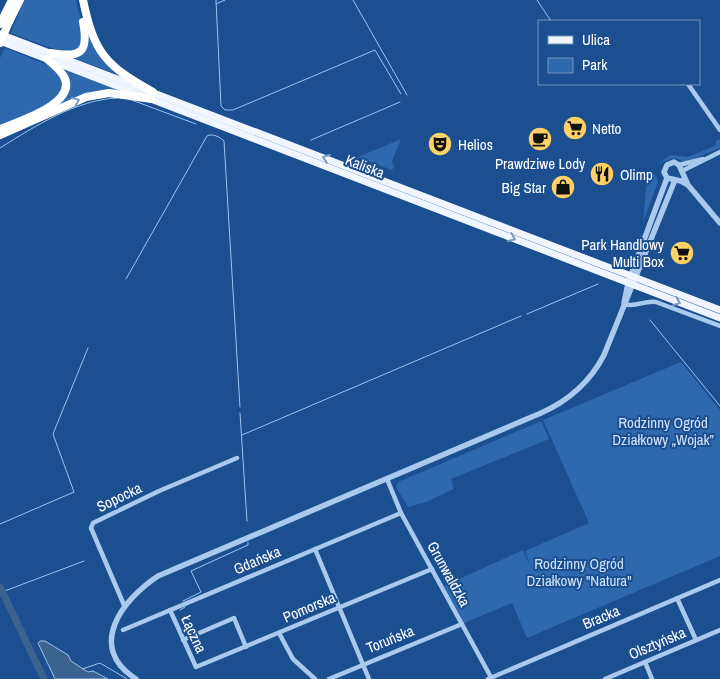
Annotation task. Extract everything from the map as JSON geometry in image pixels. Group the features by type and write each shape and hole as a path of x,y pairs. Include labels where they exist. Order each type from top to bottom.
{"highway":[{"path":"0,42 4,22 12,0"},
{"path":"4,22 20,0"},
{"path":"49,56 74,55 85,46 86,36 78,0"},
{"path":"83,0 93,38 103,55 121,73 153,96"},
{"path":"0,129 50,107 61,98 66,88 64,76 49,56"},
{"path":"0,135 86,97 109,93 153,96"}],"main road":[{"name":"Kaliska","path":"0,34 49,56 632,281 720,318"},
{"name":"Kaliska","path":"0,42 49,56"},
{"name":"Kaliska","path":"632,281 652,284 720,310"}],"street":[{"path":"689,85 720,130"},
{"path":"632,281 641,267 669,193 681,169 720,152"},
{"path":"136,679 127,673 118,661 112,642 112,629 124,605 145,585 171,569 541,413 565,400 588,380 600,363 624,304 667,178 664,172 667,165 674,162 681,169 688,185 720,223"},
{"path":"667,178 688,185"},
{"path":"669,193 679,185 688,185"},
{"path":"641,267 643,276 652,284"},
{"path":"624,304 633,306 647,301 656,302 720,326"},
{"name":"Sopocka","path":"124,605 92,528 93,523 237,458"},
{"name":"Grunwaldzka","path":"387,479 401,513 491,679"},
{"name":"Gdańska","path":"123,630 401,513"},
{"path":"315,549 369,679"},
{"name":"Pomorska","path":"196,667 432,569"},
{"name":"Bracka","path":"491,679 720,580"},
{"path":"677,598 696,640"},
{"name":"Łączna","path":"170,610 196,667"},
{"path":"183,640 234,618 246,647"},
{"name":"Toruńska","path":"329,679 462,624"},
{"name":"Olsztyńska","path":"605,679 720,630"},
{"path":"279,633 293,659 315,679"},
{"path":"645,662 652,679"}],"green space":[{"path":"24,0 76,0 81,19 82,33 82,39 77,51 62,52 11,33"},
{"path":"86,25 111,67 119,75 74,58 83,53 87,45"},
{"path":"5,48 50,66 60,74 63,89 50,104 0,127 0,58"},
{"path":"64,70 122,91 54,108 67,91 68,81"},
{"path":"401,139 392,161 394,167 392,170 358,157"},
{"path":"720,139 720,148 686,162 674,158 657,164 671,155 688,157 715,146 716,141"},
{"path":"655,174 658,182 643,222 647,178"},
{"path":"681,362 720,410 720,556 527,638 512,603 464,623 444,586 523,550 532,570 525,551 589,523 543,420"},
{"path":"541,421 549,439 451,479 454,489 426,502 408,507 396,487 398,482"}],"shaded area":[{"path":"45,641 68,655 71,661 88,672 93,671 108,679 55,679 38,643"}],"waterway":[{"path":"216,0 221,106 225,110 233,110 375,50 401,94"},
{"path":"216,4 225,0"},
{"path":"353,0 407,95"},
{"path":"537,0 550,20"},
{"path":"0,148 56,115 86,104 117,98"},
{"path":"129,99 196,124"},
{"path":"311,140 400,102"},
{"path":"126,279 207,136 214,135 220,138 224,141 240,407"},
{"path":"527,314 598,284"},
{"path":"242,435 521,316"},
{"path":"650,320 720,406"},
{"path":"0,524 74,492 53,434 88,348"},
{"path":"240,413 247,521"},
{"path":"183,601 201,592 191,571 248,545 248,542"},
{"path":"2,592 84,561"},
{"path":"0,587 44,679"},
{"path":"180,610 185,607"},
{"path":"82,669 100,663 127,679"}],"place":[{"name":"Netto","path":"575,128"},
{"name":"Prawdziwe Lody","path":"540,139"},
{"name":"Helios","path":"440,144"},
{"name":"Olimp","path":"602,174"},
{"name":"Big Star","path":"563,187"},
{"name":"Park Handlowy Multi Box","path":"682,253"}],"park label":[{"name":"Rodzinny Ogród Działkowy „Wojak”","path":"663,430"},
{"name":"Rodzinny Ogród Działkowy \"Natura\"","path":"579,572"}]}
